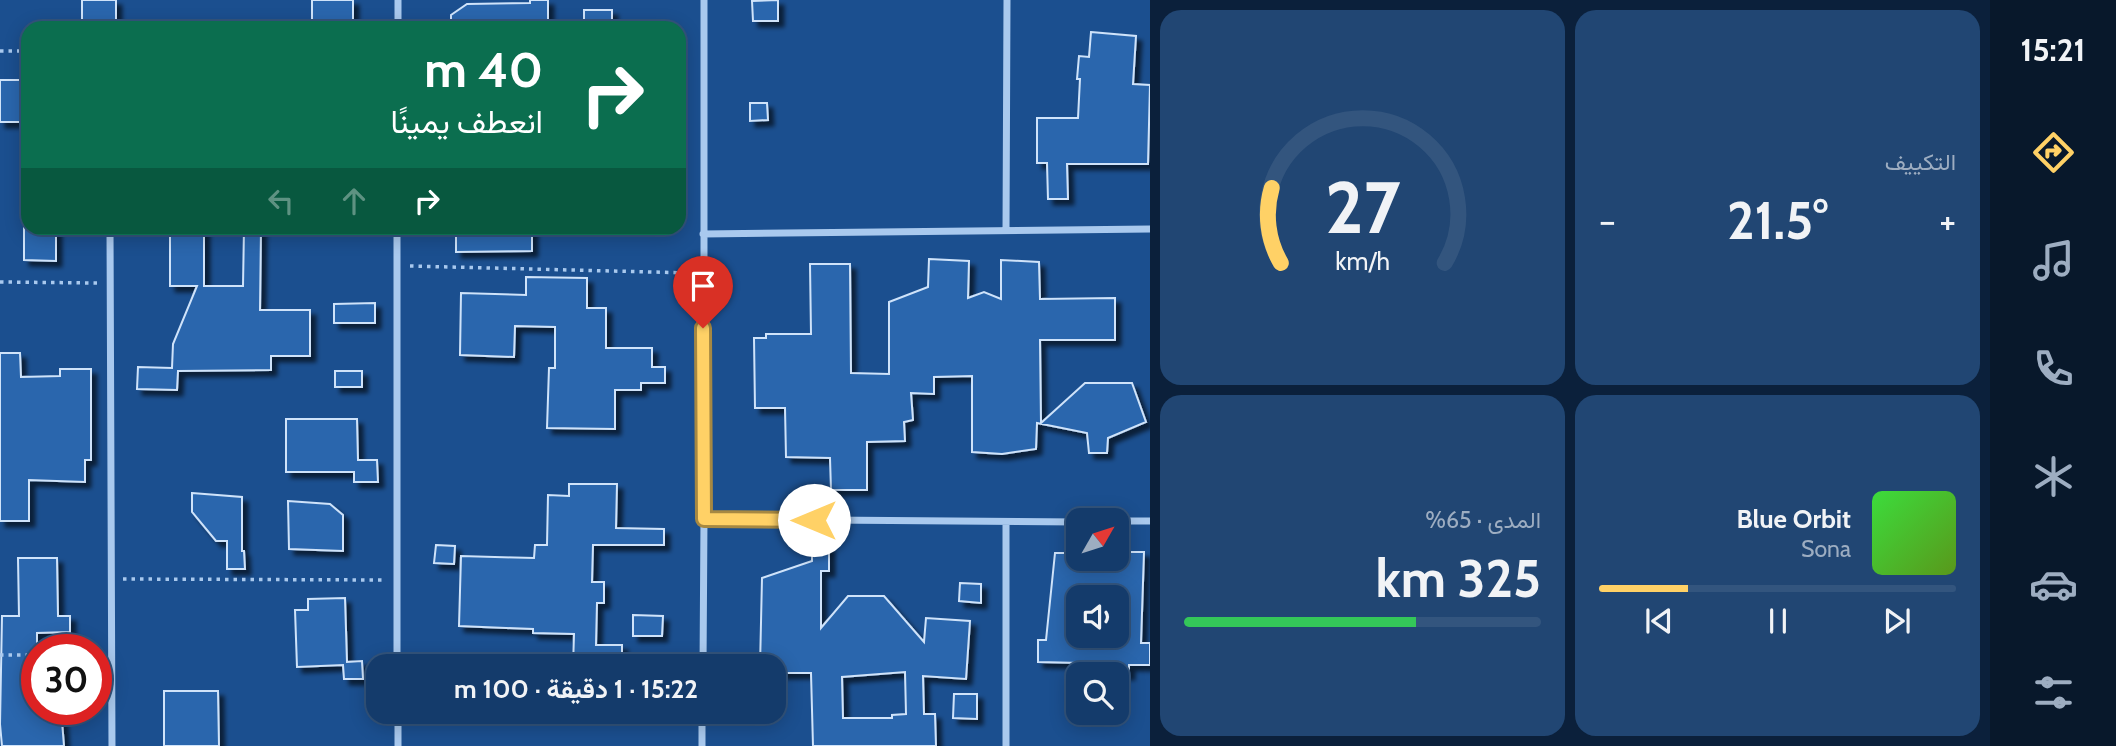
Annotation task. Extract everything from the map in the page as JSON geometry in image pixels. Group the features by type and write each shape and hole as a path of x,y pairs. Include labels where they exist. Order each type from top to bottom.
{"street":[{"path":"398,0 398,21"},
{"path":"702,654 704,0"},
{"path":"1006,230 1007,0"},
{"path":"703,234 1150,229"},
{"path":"110,235 112,746"},
{"path":"397,235 397,654"},
{"path":"704,519 1066,522"},
{"path":"1129,521 1150,521"},
{"path":"1006,522 1006,746"},
{"path":"398,724 398,746"},
{"path":"702,724 702,746"}],"path":[{"path":"0,51 21,51"},
{"path":"397,265 703,274"},
{"path":"0,282 109,283"},
{"path":"111,579 397,580"},
{"path":"0,655 21,655"}],"building":[{"path":"82,0 116,0 116,21 82,21"},
{"path":"312,0 353,0 353,21 312,21"},
{"path":"530,0 548,0 548,21 451,21 451,15 467,4 530,3"},
{"path":"778,0 778,21 753,21 752,1"},
{"path":"584,10 612,10 612,21 584,21"},
{"path":"1091,32 1136,36 1133,84 1150,85 1148,164 1067,164 1068,199 1048,199 1047,163 1037,163 1037,118 1078,118 1079,56 1089,57"},
{"path":"0,80 21,80 21,122 0,122"},
{"path":"750,103 767,103 768,120 750,121"},
{"path":"24,235 56,235 56,261 24,260"},
{"path":"170,235 204,235 204,286 243,286 244,235 261,235 260,310 310,310 310,356 271,356 271,370 178,371 177,390 137,389 138,367 172,368 173,344 197,286 170,286"},
{"path":"456,235 532,235 532,251 456,252"},
{"path":"929,259 969,261 968,298 984,292 1001,299 1001,260 1039,262 1040,299 1115,298 1115,340 1040,340 1041,423 1085,383 1132,383 1146,422 1108,438 1107,453 1089,453 1087,433 1037,423 1036,449 1002,454 972,452 972,376 934,377 934,394 911,393 913,420 904,422 905,441 867,442 867,490 831,490 830,458 786,457 785,408 755,408 754,338 766,338 766,334 811,334 810,264 850,264 851,373 889,374 889,302 928,287"},
{"path":"526,277 587,278 587,308 606,308 606,348 652,348 652,367 665,367 665,383 641,383 641,390 615,390 615,429 547,428 549,368 555,368 555,327 515,326 514,357 460,355 461,293 526,295"},
{"path":"375,303 375,323 334,323 334,304"},
{"path":"0,353 20,353 21,377 60,376 60,369 91,369 91,460 85,460 85,482 29,480 29,521 0,521"},
{"path":"335,371 362,371 362,387 335,387"},
{"path":"286,419 357,419 358,460 377,460 378,482 354,482 354,472 286,472"},
{"path":"569,484 617,484 616,528 664,529 664,545 593,545 592,582 604,582 604,603 597,603 596,645 622,645 622,654 573,654 574,634 533,633 533,629 459,626 461,556 534,558 535,545 547,545 548,495 569,496"},
{"path":"192,493 242,497 242,551 245,569 227,569 227,541 216,541 192,512"},
{"path":"288,501 330,504 343,515 343,551 289,549"},
{"path":"436,545 455,546 454,564 434,563"},
{"path":"812,546 829,546 829,571 821,571 821,628 848,596 884,596 924,642 926,618 970,621 966,679 923,676 924,714 935,714 936,746 813,746 811,673 786,673 786,654 760,654 762,578 812,561","holes":["905,672 906,714 892,715 892,718 843,718 842,677"]},
{"path":"1129,552 1144,552 1141,643 1150,643 1150,665 1129,665 1129,662 1038,662 1038,640 1046,640 1055,553 1066,553 1066,571 1129,571"},
{"path":"18,558 57,558 58,616 70,616 70,632 21,634 21,725 62,725 64,746 2,746 2,616 19,616"},
{"path":"960,583 981,584 981,603 959,601"},
{"path":"345,598 347,662 362,661 363,679 344,679 343,665 297,667 295,610 308,610 308,599"},
{"path":"633,615 663,616 662,636 633,636"},
{"path":"164,691 218,691 219,746 164,746"},
{"path":"954,694 977,694 977,719 953,718"}],"route":[{"path":"703,328 704,519 814,520"}]}
